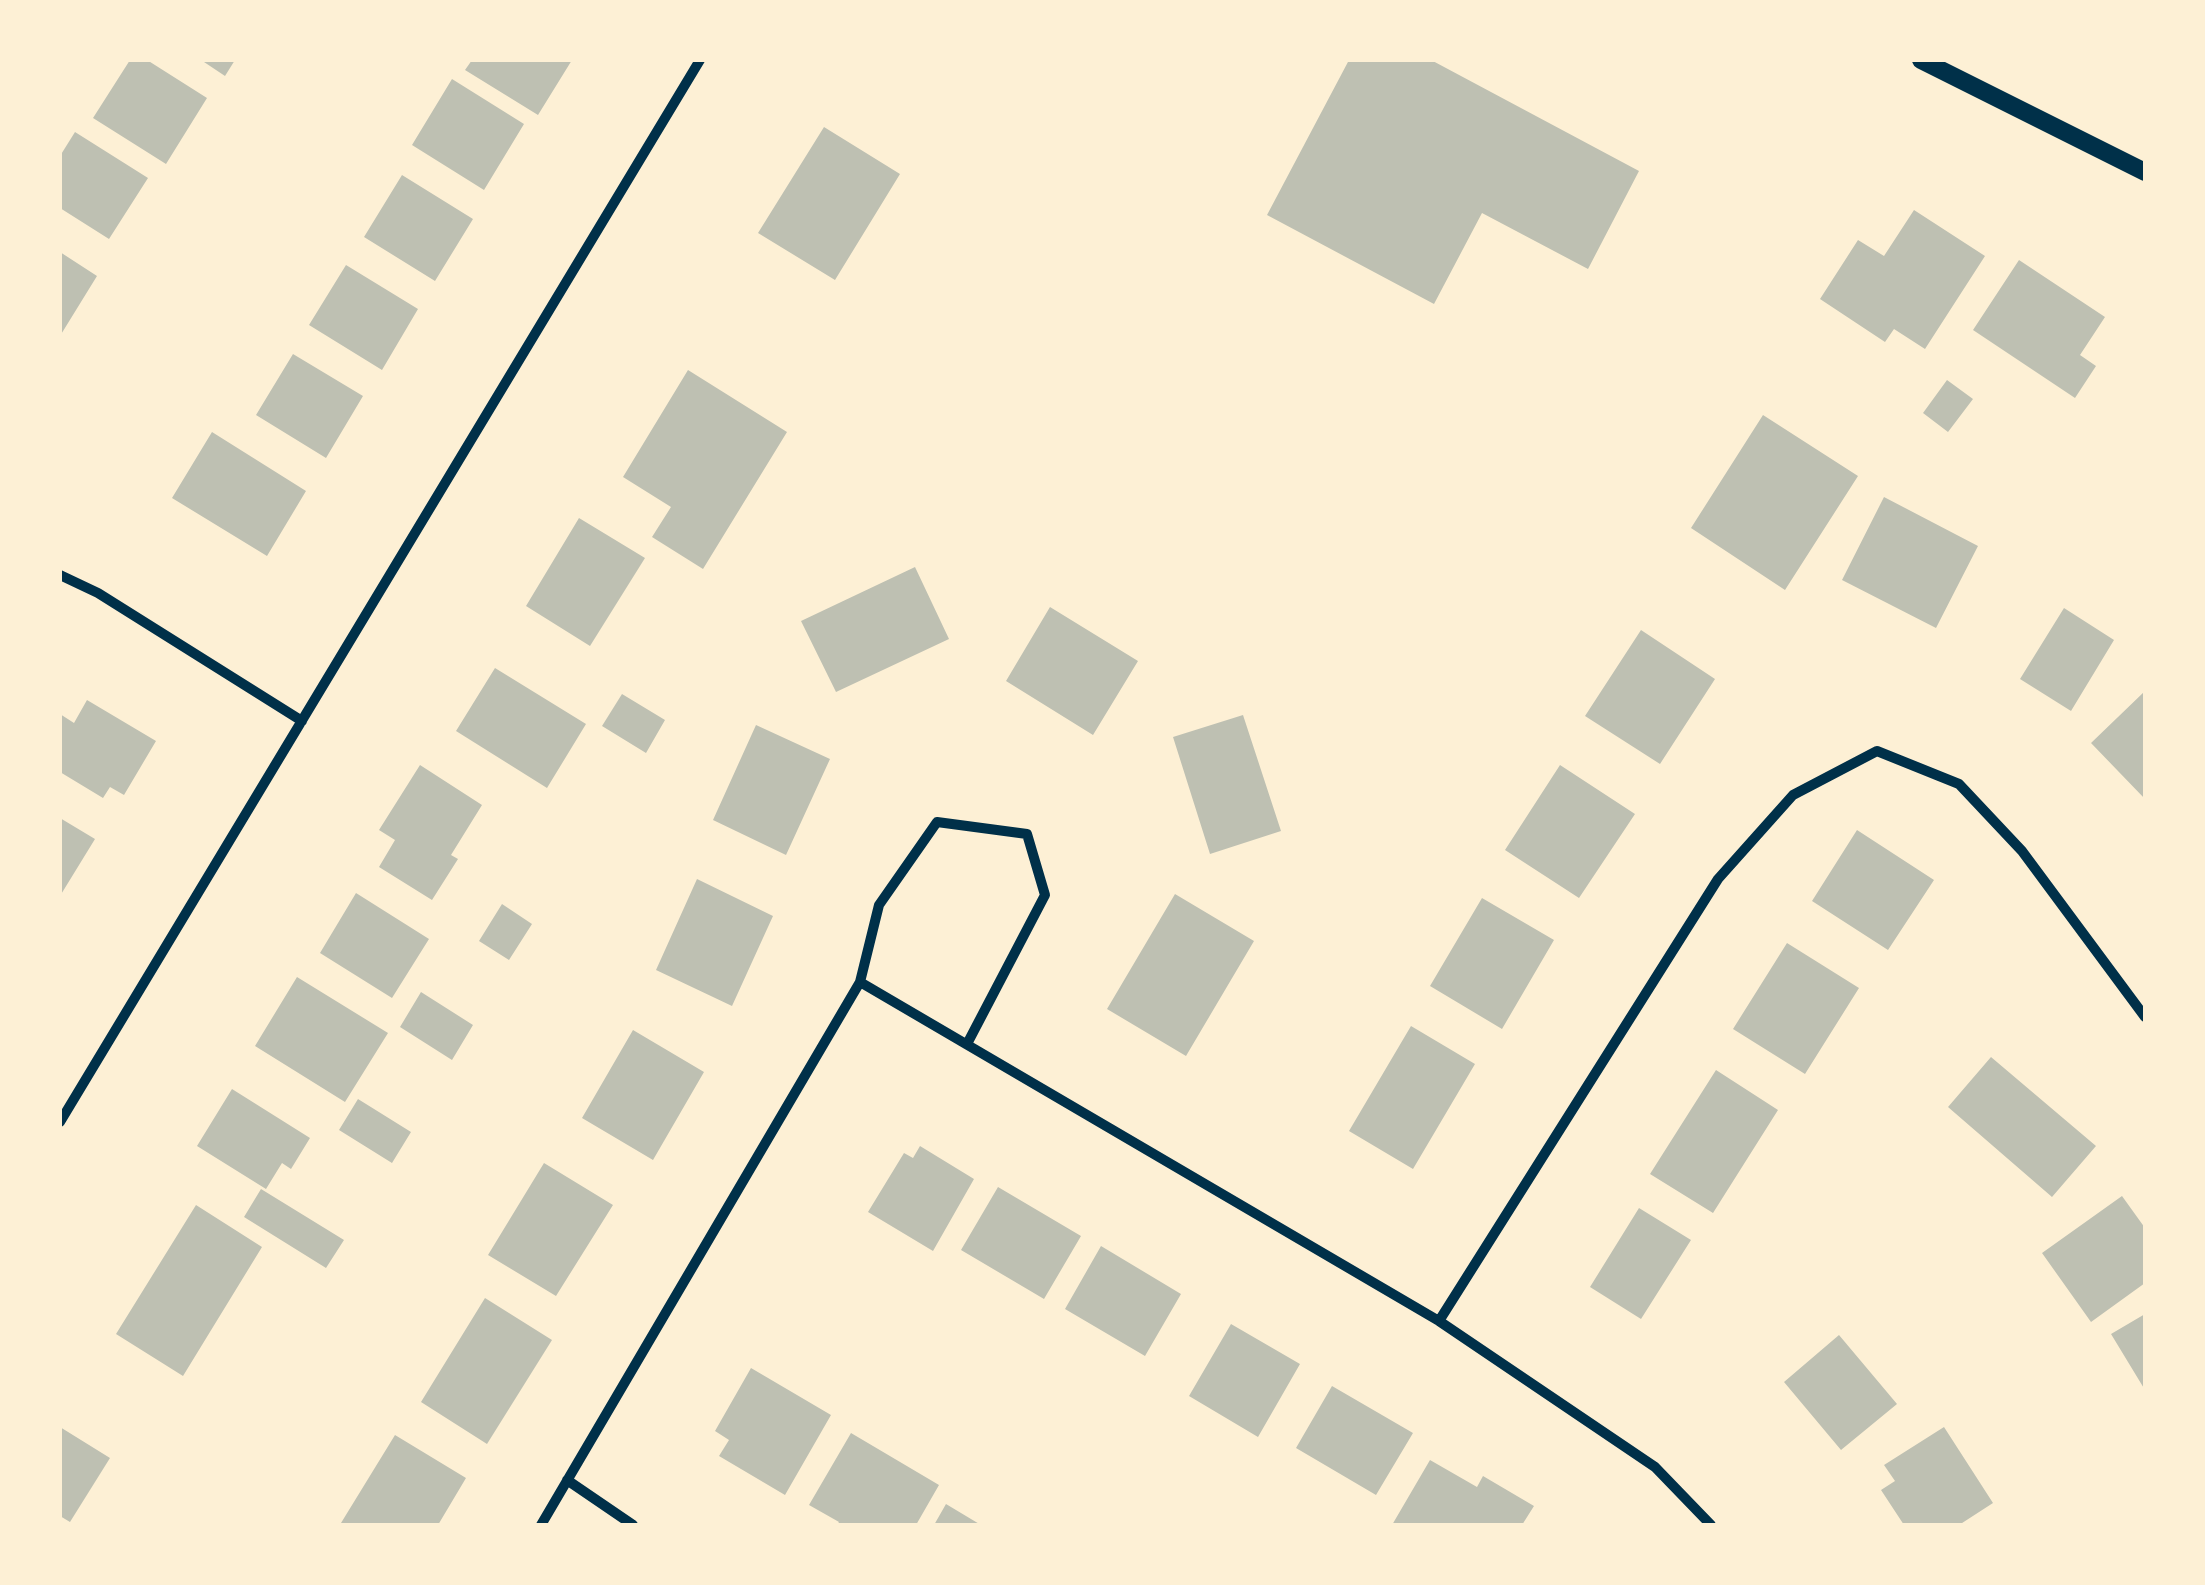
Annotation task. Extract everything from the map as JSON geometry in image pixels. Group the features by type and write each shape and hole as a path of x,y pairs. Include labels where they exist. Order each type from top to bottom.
{"street":[{"path":"60,1122 700,60"},
{"path":"1921,60 2145,172"},
{"path":"60,575 98,592 302,720"},
{"path":"1439,1321 1718,879 1793,795 1876,752 1959,784 2022,851 2145,1017"},
{"path":"540,1525 860,982 879,906 937,822 1027,834 1045,894 967,1044"},
{"path":"860,982 1439,1321 1656,1467 1712,1525"},
{"path":"567,1480 633,1525"}],"building":[{"path":"130,60 147,60 207,98 166,164 93,118"},
{"path":"201,60 235,60 225,76"},
{"path":"472,60 572,60 538,115 465,70"},
{"path":"1349,60 1431,60 1639,171 1588,269 1482,213 1434,304 1267,215"},
{"path":"452,79 524,124 484,190 412,145"},
{"path":"824,127 900,174 835,280 758,233"},
{"path":"75,132 148,178 109,239 60,208 60,156"},
{"path":"402,175 473,219 435,281 364,237"},
{"path":"1914,210 1985,256 1925,349 1894,329 1885,342 1820,299 1858,240 1884,256"},
{"path":"60,252 97,276 60,336"},
{"path":"2019,260 2105,317 2080,355 2096,366 2075,398 1973,330"},
{"path":"346,265 418,309 382,370 309,325"},
{"path":"293,354 363,396 326,458 256,415"},
{"path":"688,370 787,432 703,569 652,537 671,507 623,477"},
{"path":"1947,380 1973,399 1948,432 1923,413"},
{"path":"1763,415 1858,476 1785,590 1691,528"},
{"path":"212,432 306,491 267,556 172,498"},
{"path":"1884,497 1978,546 1936,628 1842,580"},
{"path":"579,518 645,558 590,646 526,606"},
{"path":"915,567 949,639 836,692 801,621"},
{"path":"1050,607 1138,661 1093,735 1006,681"},
{"path":"2064,608 2114,640 2071,711 2020,679"},
{"path":"1641,630 1715,679 1660,764 1585,716"},
{"path":"495,668 586,724 547,788 456,731"},
{"path":"2145,691 2145,799 2091,743"},
{"path":"622,694 665,720 646,753 602,726"},
{"path":"87,700 156,741 124,795 110,787 103,798 60,772 60,714 74,723"},
{"path":"1243,715 1281,831 1210,854 1173,737"},
{"path":"756,725 830,759 786,855 713,820"},
{"path":"420,765 482,805 451,855 458,859 432,900 379,867 395,840 379,830"},
{"path":"1560,765 1635,814 1579,898 1505,850"},
{"path":"60,818 95,839 60,896"},
{"path":"1857,830 1934,880 1888,950 1812,901"},
{"path":"697,879 773,916 732,1006 656,970"},
{"path":"356,893 429,939 392,998 320,953"},
{"path":"1175,894 1254,941 1186,1056 1107,1009"},
{"path":"1482,898 1554,940 1502,1029 1430,986"},
{"path":"502,904 532,924 509,960 479,941"},
{"path":"1787,943 1859,988 1805,1074 1733,1029"},
{"path":"297,977 388,1033 345,1102 255,1046"},
{"path":"421,992 473,1025 452,1060 400,1027"},
{"path":"1411,1026 1475,1064 1413,1169 1349,1131"},
{"path":"633,1030 704,1072 653,1160 582,1118"},
{"path":"1991,1057 2096,1146 2052,1197 1948,1107"},
{"path":"1716,1070 1778,1110 1713,1213 1650,1174"},
{"path":"232,1089 310,1138 291,1169 282,1163 266,1189 197,1146"},
{"path":"358,1099 411,1132 392,1163 339,1130"},
{"path":"920,1146 974,1179 933,1251 868,1212 904,1153 913,1158"},
{"path":"544,1163 613,1205 556,1296 488,1255"},
{"path":"998,1187 1081,1236 1044,1299 961,1250"},
{"path":"261,1189 344,1240 326,1268 244,1217"},
{"path":"2122,1196 2145,1228 2145,1283 2091,1322 2042,1253"},
{"path":"196,1205 262,1247 183,1376 116,1334"},
{"path":"1639,1208 1691,1240 1641,1319 1590,1287"},
{"path":"1101,1246 1181,1294 1145,1356 1065,1309"},
{"path":"485,1298 552,1340 487,1444 421,1402"},
{"path":"2145,1314 2145,1390 2111,1334"},
{"path":"1231,1324 1300,1364 1258,1437 1189,1396"},
{"path":"1839,1335 1897,1404 1841,1450 1784,1382"},
{"path":"751,1368 831,1415 785,1495 719,1456 729,1440 715,1431"},
{"path":"1332,1386 1413,1433 1376,1495 1296,1448"},
{"path":"60,1427 110,1458 70,1522 60,1516"},
{"path":"1944,1427 1993,1503 1959,1525 1904,1525 1881,1490 1895,1481 1884,1465"},
{"path":"851,1433 939,1485 916,1525 837,1525 839,1522 809,1505"},
{"path":"395,1435 466,1478 438,1525 344,1525 341,1523"},
{"path":"1430,1460 1477,1487 1483,1476 1534,1506 1522,1525 1392,1525"},
{"path":"946,1504 981,1525 934,1525"}]}
